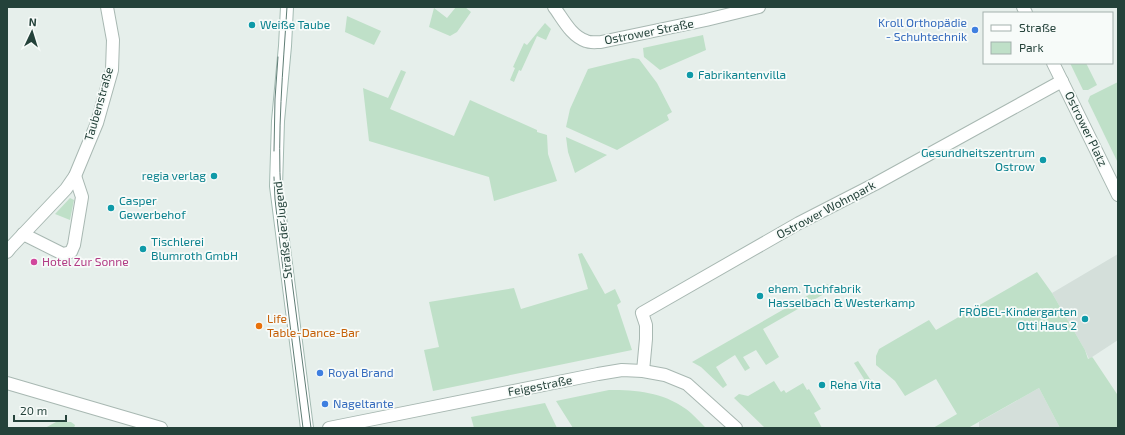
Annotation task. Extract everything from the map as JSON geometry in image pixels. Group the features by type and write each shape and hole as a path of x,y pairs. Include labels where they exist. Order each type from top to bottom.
{"street":[{"name":"Taubenstraße","path":"7,252 66,189 75,176 97,123 112,70 113,40 107,7"},
{"name":"Straße der Jugend","path":"287,7 278,121 276,186 307,428"},
{"name":"Ostrower Straße","path":"554,7 570,30 577,37 587,42 601,42 706,20 759,7"},
{"name":"Ostrower Platz","path":"1054,64 1118,195"},
{"name":"Ostrower Wohnpark","path":"643,371 646,325 642,313 799,224 1062,81"},
{"path":"24,234 63,254 70,252 74,245 82,197 75,176"},
{"name":"Feigestraße","path":"329,428 622,370 643,371 665,375 687,384 736,428"},
{"path":"7,384 161,428"}],"shaded area":[{"path":"1118,254 1118,340 1089,359 1052,293"},
{"path":"1039,388 1060,428 979,428 979,422"}],"green space":[{"path":"456,7 465,7 471,12 457,32 450,36 429,27 434,8 447,18"},
{"path":"347,16 381,31 374,45 345,32"},
{"path":"545,23 551,29 546,40 537,36 521,71 519,70 514,82 510,80 515,68 513,67 524,43 527,45"},
{"path":"703,35 706,50 660,70 644,57 643,48"},
{"path":"633,58 639,59 657,83 672,112 667,115 669,120 617,150 566,127 570,109 588,69"},
{"path":"1070,64 1086,64 1097,85 1088,90 1083,90"},
{"path":"401,70 406,72 390,109 454,136 470,100 537,130 537,132 547,135 548,154 557,181 494,201 489,177 369,141 363,88 388,98"},
{"path":"1118,82 1118,163 1088,101 1090,96"},
{"path":"566,137 607,155 575,173 568,152"},
{"path":"70,198 74,200 70,220 55,214"},
{"path":"582,253 605,294 615,289 621,302 617,305 632,350 433,391 424,350 439,347 429,302 514,288 521,309 588,289 578,254"},
{"path":"1037,272 1052,293 1085,350 1088,359 1093,358 1117,394 1118,393 1118,427 1060,428 1039,388 968,428 933,428 957,414 936,379 905,396 895,381 876,365 876,356 879,349 929,320 936,330"},
{"path":"828,284 831,290 763,329 779,357 766,365 756,350 743,357 750,368 745,371 735,355 716,367 727,385 723,388 701,367 692,362"},
{"path":"858,361 872,382 871,386 869,387 854,363"},
{"path":"774,381 781,392 784,390 786,393 803,383 807,390 809,389 821,409 814,413 822,428 765,428 734,398 739,394 748,396"},
{"path":"609,390 649,393 668,399 686,409 706,428 573,428 556,401"},
{"path":"545,403 557,428 474,428 471,417"},
{"path":"56,422 71,422 75,425 74,428 45,428"}],"tram line":[{"path":"287,7 280,125 281,196 311,428"},
{"path":"274,151 275,99 278,57"},
{"path":"274,177 281,253 303,428"}],"place":[{"name":"Weiße Taube","path":"252,25"},
{"name":"Kroll Orthopädie - Schuhtechnik","path":"975,30"},
{"name":"Fabrikantenvilla","path":"690,75"},
{"name":"Gesundheitszentrum Ostrow","path":"1043,160"},
{"name":"regia verlag","path":"214,176"},
{"name":"Casper Gewerbehof","path":"111,208"},
{"name":"Tischlerei Blumroth GmbH","path":"143,249"},
{"name":"Hotel Zur Sonne","path":"34,262"},
{"name":"ehem. Tuchfabrik Hasselbach & Westerkamp","path":"760,296"},
{"name":"FRÖBEL-Kindergarten Otti Haus 2","path":"1085,319"},
{"name":"Life Table-Dance-Bar","path":"259,326"},
{"name":"Royal Brand","path":"320,373"},
{"name":"Reha Vita","path":"822,385"},
{"name":"Nageltante","path":"325,404"}]}
